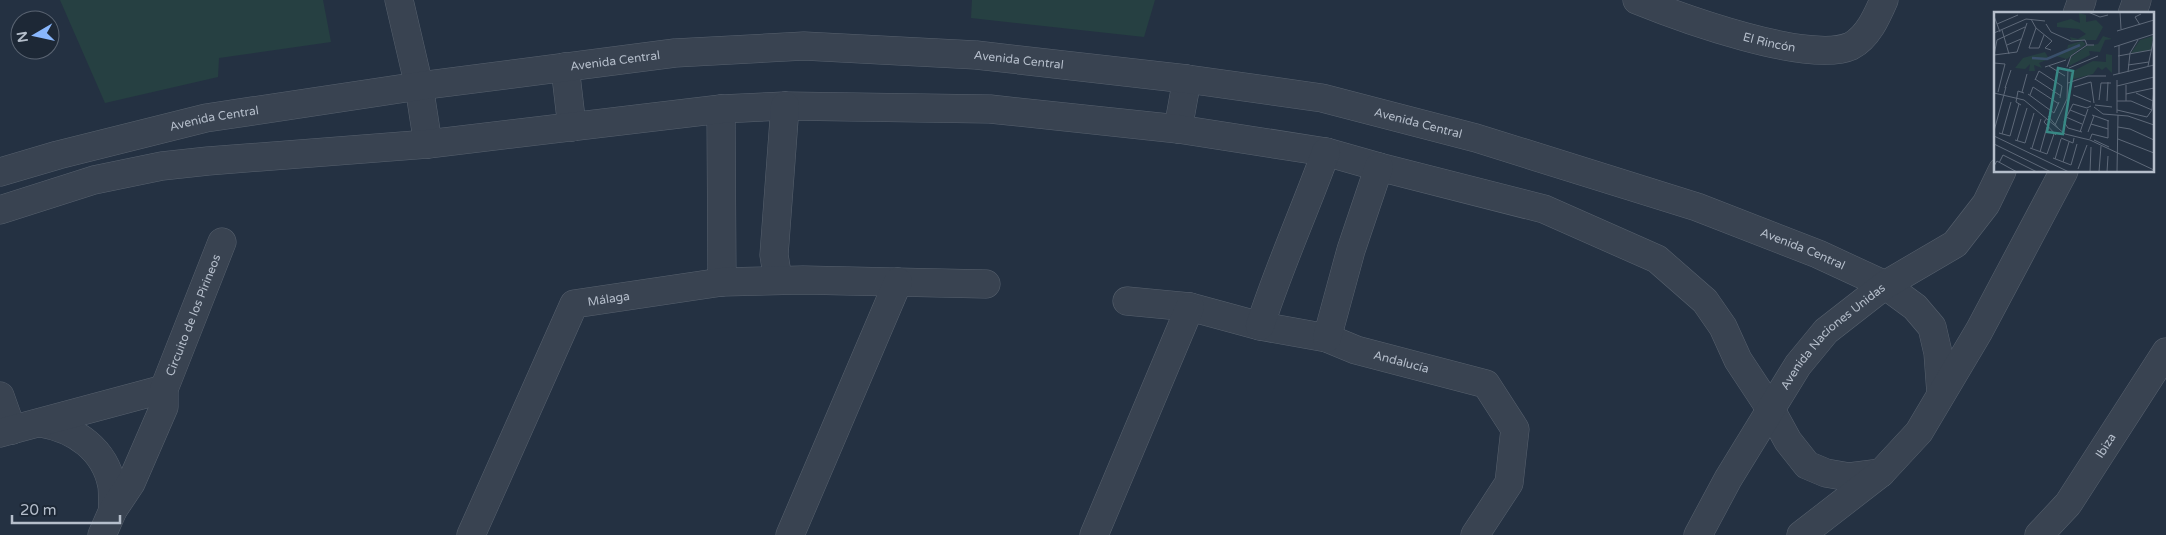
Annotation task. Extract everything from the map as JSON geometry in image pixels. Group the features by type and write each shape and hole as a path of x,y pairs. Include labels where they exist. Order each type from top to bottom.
{"street":[{"path":"399,0 419,86 428,144"},
{"name":"El Rincón","path":"1636,0 1683,19 1727,33 1776,44 1824,50 1851,45 1863,36 1877,16 1884,0"},
{"path":"2078,12 2082,0"},
{"path":"2133,12 2137,0"},
{"name":"Avenida Central","path":"0,172 154,130 206,118 419,86 675,53 804,46 976,55 1187,79 1322,98 1476,138 1697,207 1818,254 1885,285 1914,307 1932,327 1938,353 1941,394"},
{"path":"565,67 572,126"},
{"path":"1178,129 1187,79"},
{"path":"778,280 774,255 785,106"},
{"path":"0,210 94,180 162,166 428,144 721,109 785,106 990,109 1178,129 1326,152 1544,209 1657,259 1705,301 1723,327 1738,360 1771,410 1788,441 1807,464 1826,473 1849,477 1881,473"},
{"path":"721,109 722,282 778,280 986,284"},
{"path":"154,130 162,166"},
{"path":"1127,301 1190,307 1260,326 1270,295 1326,152"},
{"path":"1326,338 1351,250 1379,167"},
{"name":"Avenida Naciones Unidas","path":"1698,535 1728,479 1798,365 1826,332 1885,285 1955,244 1986,204 2002,172"},
{"path":"1801,535 1881,473 1919,432 1979,331 2063,172"},
{"name":"Circuito de los Pirineos","path":"102,535 113,510 131,483 164,407 164,389 222,242"},
{"name":"Málaga","path":"471,535 574,304 722,282"},
{"path":"790,535 898,282"},
{"path":"1094,535 1190,307"},
{"name":"Andalucía","path":"1260,326 1326,338 1356,350 1486,384 1515,429 1509,483 1475,535"},
{"name":"Ibiza","path":"2039,535 2068,504 2166,352"},
{"name":"Circuito de los Pirineos","path":"0,396 6,432 73,412 164,389"},
{"name":"Circuito de los Pirineos","path":"41,423 70,431 90,445 104,464 112,486 113,510"}],"green space":[{"path":"60,0 323,0 331,42 219,58 218,77 105,103"},
{"path":"972,0 1155,0 1144,37 971,18"}]}
